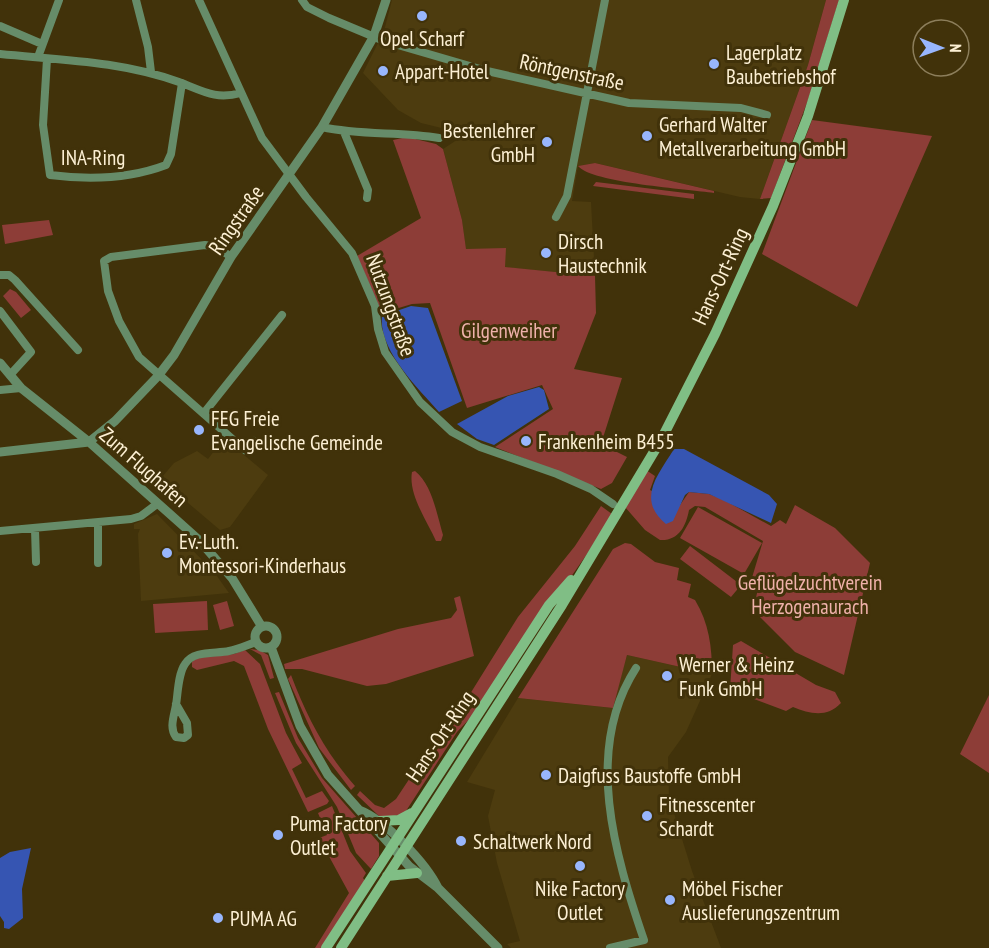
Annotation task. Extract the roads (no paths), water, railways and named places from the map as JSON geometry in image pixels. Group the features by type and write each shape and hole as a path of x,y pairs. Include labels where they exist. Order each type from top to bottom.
{"main road":[{"name":"Hans-Ort-Ring","path":"341,948 595,553 661,440 715,334 773,206 808,116 844,0"},
{"name":"Hans-Ort-Ring","path":"326,948 549,605 595,553"},
{"path":"380,821 399,820 413,813"},
{"path":"387,876 420,876"}],"street":[{"path":"38,57 59,0"},
{"path":"136,0 148,47 151,72"},
{"name":"Nutzungstraße","path":"199,0 262,138 352,253 375,306 378,329 385,352 397,373 420,402 452,432 480,447 568,478 613,504"},
{"name":"Röntgenstraße","path":"302,0 308,7 329,18 441,59 648,105 741,108 767,115"},
{"name":"Ringstraße","path":"89,442 115,421 158,376 174,355 231,256 322,127 375,36 386,0"},
{"path":"556,217 567,196 605,0"},
{"path":"0,26 42,44"},
{"path":"0,56 99,63 151,72 218,97 241,93"},
{"name":"INA-Ring","path":"47,59 43,125 50,175 77,178 132,176 166,165 171,154 182,83"},
{"path":"322,127 344,132 417,134 439,138"},
{"path":"344,132 368,190 367,198"},
{"path":"231,256 217,247 205,245 111,257 104,261 108,291 119,321 139,357 246,451 254,441"},
{"path":"0,275 9,275 15,280 78,350"},
{"path":"0,311 31,352 13,373"},
{"path":"204,413 282,315"},
{"name":"Zum Flughafen","path":"0,363 13,373 21,388 89,442 216,558 249,603 262,627"},
{"path":"0,390 21,388"},
{"path":"0,452 89,442"},
{"path":"0,531 136,518 157,504"},
{"path":"98,523 98,563"},
{"path":"35,529 36,562"},
{"path":"262,627 272,627 277,633 277,639 271,647 261,647 256,642 255,635 262,627"},
{"path":"176,704 183,667 190,658 229,651 256,642"},
{"path":"271,647 300,726 317,758 342,793 394,842 420,876 438,888 498,948"},
{"path":"610,948 646,944 622,877 612,825 608,754 621,691 636,668"},
{"path":"359,810 380,821 394,842"},
{"path":"403,852 432,876 438,888"}],"water":[{"name":"Gilgenweiher","path":"411,306 428,308 462,401 439,412 401,368 386,342 382,329 382,316"},
{"name":"Gilgenweiher","path":"539,387 544,390 549,409 494,445 477,439 457,424 508,396"},
{"path":"674,449 684,449 769,495 777,504 771,523 709,494 689,492 685,495 673,521 666,524 657,515 651,496 657,478"},
{"path":"31,848 22,889 23,918 9,929 4,928 4,922 0,916 0,858 10,852"}],"place":[{"name":"Opel Scharf","path":"422,16"},
{"name":"Lagerplatz Baubetriebshof","path":"714,64"},
{"name":"Appart-Hotel","path":"383,71"},
{"name":"Gerhard Walter Metallverarbeitung GmbH","path":"647,136"},
{"name":"Bestenlehrer GmbH","path":"547,142"},
{"name":"Dirsch Haustechnik","path":"546,253"},
{"name":"FEG Freie Evangelische Gemeinde","path":"199,430"},
{"name":"Frankenheim B455","path":"526,441"},
{"name":"Ev.-Luth. Montessori-Kinderhaus","path":"167,553"},
{"name":"Werner & Heinz Funk GmbH","path":"667,676"},
{"name":"Daigfuss Baustoffe GmbH","path":"546,775"},
{"name":"Fitnesscenter Schardt","path":"647,816"},
{"name":"Puma Factory Outlet","path":"278,835"},
{"name":"Schaltwerk Nord","path":"461,841"},
{"name":"Nike Factory Outlet","path":"580,866"},
{"name":"Möbel Fischer Auslieferungszentrum","path":"670,900"},
{"name":"PUMA AG","path":"218,918"}],"park label":[{"name":"Geflügelzuchtverein Herzogenaurach","path":"810,594"}]}
